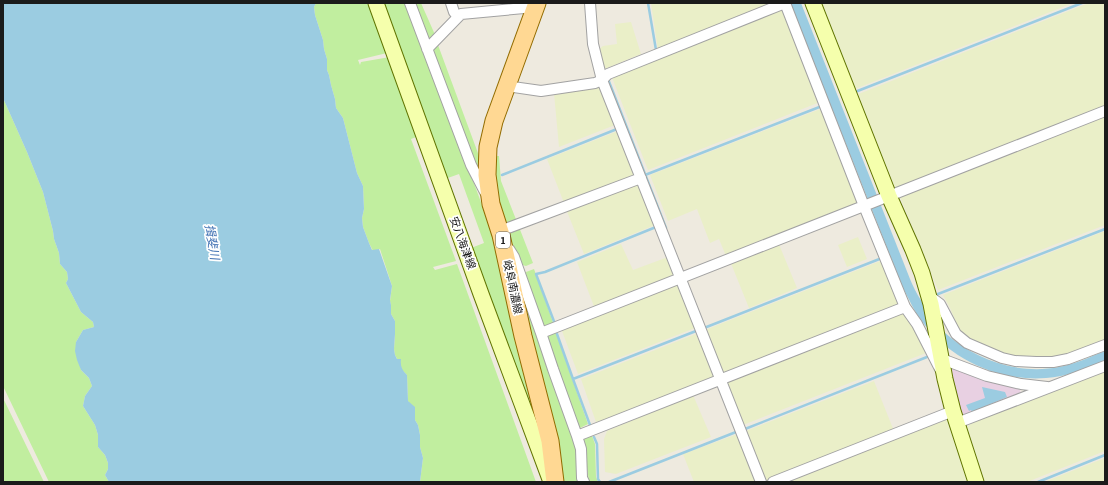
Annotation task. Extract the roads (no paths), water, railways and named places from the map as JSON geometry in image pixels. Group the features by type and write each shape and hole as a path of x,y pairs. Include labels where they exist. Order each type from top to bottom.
{"main road":[{"name":"安八海津線","path":"376,3 478,286 551,482"},
{"path":"813,3 887,197 913,250 922,273 941,354 945,379 955,417 976,482"},
{"name":"岐阜南濃線","path":"536,5 494,121 488,147 487,175 491,204 501,233 523,336 550,441 554,482"}],"street":[{"path":"410,3 471,165 491,204"},
{"path":"451,3 454,12 458,17"},
{"path":"590,3 592,44 602,80 761,482"},
{"path":"506,86 541,91 595,83 602,80 608,74 785,3 905,307 917,324 945,379"},
{"path":"427,49 461,14 536,5"},
{"path":"541,333 1105,111"},
{"path":"584,482 582,478 581,449 577,436 514,257 501,233 641,178"},
{"path":"929,299 940,304 956,334 967,343 989,354 1002,358 1015,361 1053,362 1068,359 1105,345"},
{"path":"577,436 905,307"},
{"path":"941,354 987,376 1021,384 1048,388"},
{"path":"772,482 955,417 1048,388 1105,366"}],"water":[{"name":"揖斐川","path":"3,3 316,3 314,7 315,15 323,40 327,59 327,70 336,108 343,118 357,173 363,186 363,227 372,250 379,249 392,286 390,300 391,314 395,321 394,349 397,359 401,359 402,368 407,375 408,401 415,407 415,420 418,425 420,447 423,458 420,482 109,482 105,475 108,469 108,463 105,455 98,447 98,435 95,425 83,406 85,396 92,386 89,378 81,370 75,351 76,342 83,330 94,327 93,322 81,312 66,283 68,279 67,272 60,264 59,253 54,239 43,192 3,98"},
{"path":"790,3 801,3 912,285 924,305 943,331 956,342 969,350 998,363 1013,367 1044,369 1065,366 1105,351 1105,362 1061,376 1028,378 1011,376 993,372 960,357 932,334 918,316 903,288"},
{"path":"982,387 1005,392 1007,397 972,412 971,410 969,411 966,405 985,398"}],"waterway":[{"path":"648,3 656,50 654,51"},
{"path":"855,92 1082,3"},
{"path":"608,79 666,228"},
{"path":"645,175 822,106"},
{"path":"502,175 617,129"},
{"path":"555,324 536,274 545,272 656,227"},
{"path":"938,294 1105,229"},
{"path":"704,327 882,258"},
{"path":"590,425 573,379 696,331"},
{"path":"557,334 573,379"},
{"path":"745,429 927,357"},
{"path":"609,482 736,432"},
{"path":"594,437 597,444 598,479 600,482"},
{"path":"1038,482 1105,455"}]}
